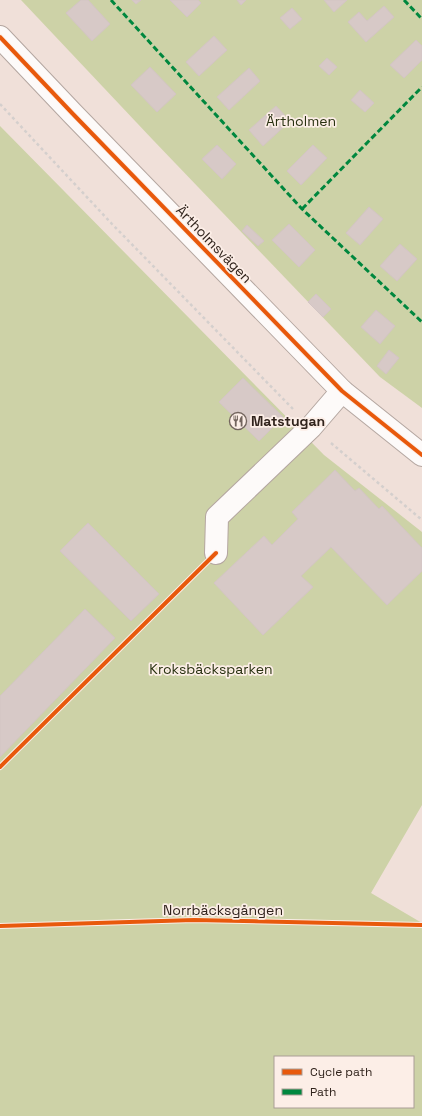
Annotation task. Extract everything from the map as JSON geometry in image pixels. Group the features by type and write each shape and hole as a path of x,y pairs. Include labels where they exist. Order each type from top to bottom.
{"street":[{"name":"Ärtholmsvägen","path":"0,37 72,114 342,391 422,455"},
{"path":"216,553 216,517 311,427 342,391"}],"path":[{"path":"0,104 112,224 311,427 422,520"}],"green space":[{"name":"Ärtholmen","path":"21,0 422,0 422,408 380,377"},
{"name":"Kroksbäcksparken","path":"0,126 324,455 422,532 422,805 371,893 422,923 422,1116 0,1116"}],"building":[{"path":"81,0 88,0 110,24 92,41 66,13"},
{"path":"132,0 141,0 136,4"},
{"path":"170,0 198,0 201,3 187,17"},
{"path":"237,0 246,0 241,5"},
{"path":"324,0 347,0 334,12"},
{"path":"384,6 394,17 366,42 348,22 359,12 367,21"},
{"path":"292,8 302,19 290,29 280,18"},
{"path":"214,36 227,50 199,76 186,62"},
{"path":"416,40 422,46 422,60 404,78 390,65"},
{"path":"327,58 337,67 329,75 319,66"},
{"path":"150,67 176,94 157,112 131,85"},
{"path":"249,68 260,81 229,110 217,97"},
{"path":"360,90 374,103 365,112 351,100"},
{"path":"276,106 290,121 263,146 249,130"},
{"path":"217,145 236,164 222,179 202,159"},
{"path":"313,145 327,158 301,185 287,171"},
{"path":"369,207 383,219 360,245 346,233"},
{"path":"289,224 315,250 299,267 272,240"},
{"path":"247,225 264,241 258,246 242,231"},
{"path":"400,244 417,259 397,281 380,266"},
{"path":"316,294 331,309 323,317 308,302"},
{"path":"376,310 395,326 380,344 361,327"},
{"path":"389,350 399,358 386,374 377,366"},
{"path":"243,378 283,417 259,441 219,402"},
{"path":"335,470 355,491 359,488 379,509 382,506 422,548 422,571 387,605 331,547 301,576 313,587 263,635 214,583 264,536 272,545 298,519 292,512"},
{"path":"88,523 159,594 131,621 60,551"},
{"path":"85,609 115,638 0,757 0,696"}],"marked path":[{"path":"111,0 302,209 422,322"},
{"path":"404,0 422,19"},
{"path":"302,209 422,87"}],"cycle path":[{"path":"0,37 342,391 422,455"},
{"path":"0,767 216,553"},
{"name":"Norrbäcksgången","path":"0,926 194,920 422,925"}],"place":[{"name":"Matstugan","path":"238,421"}]}
